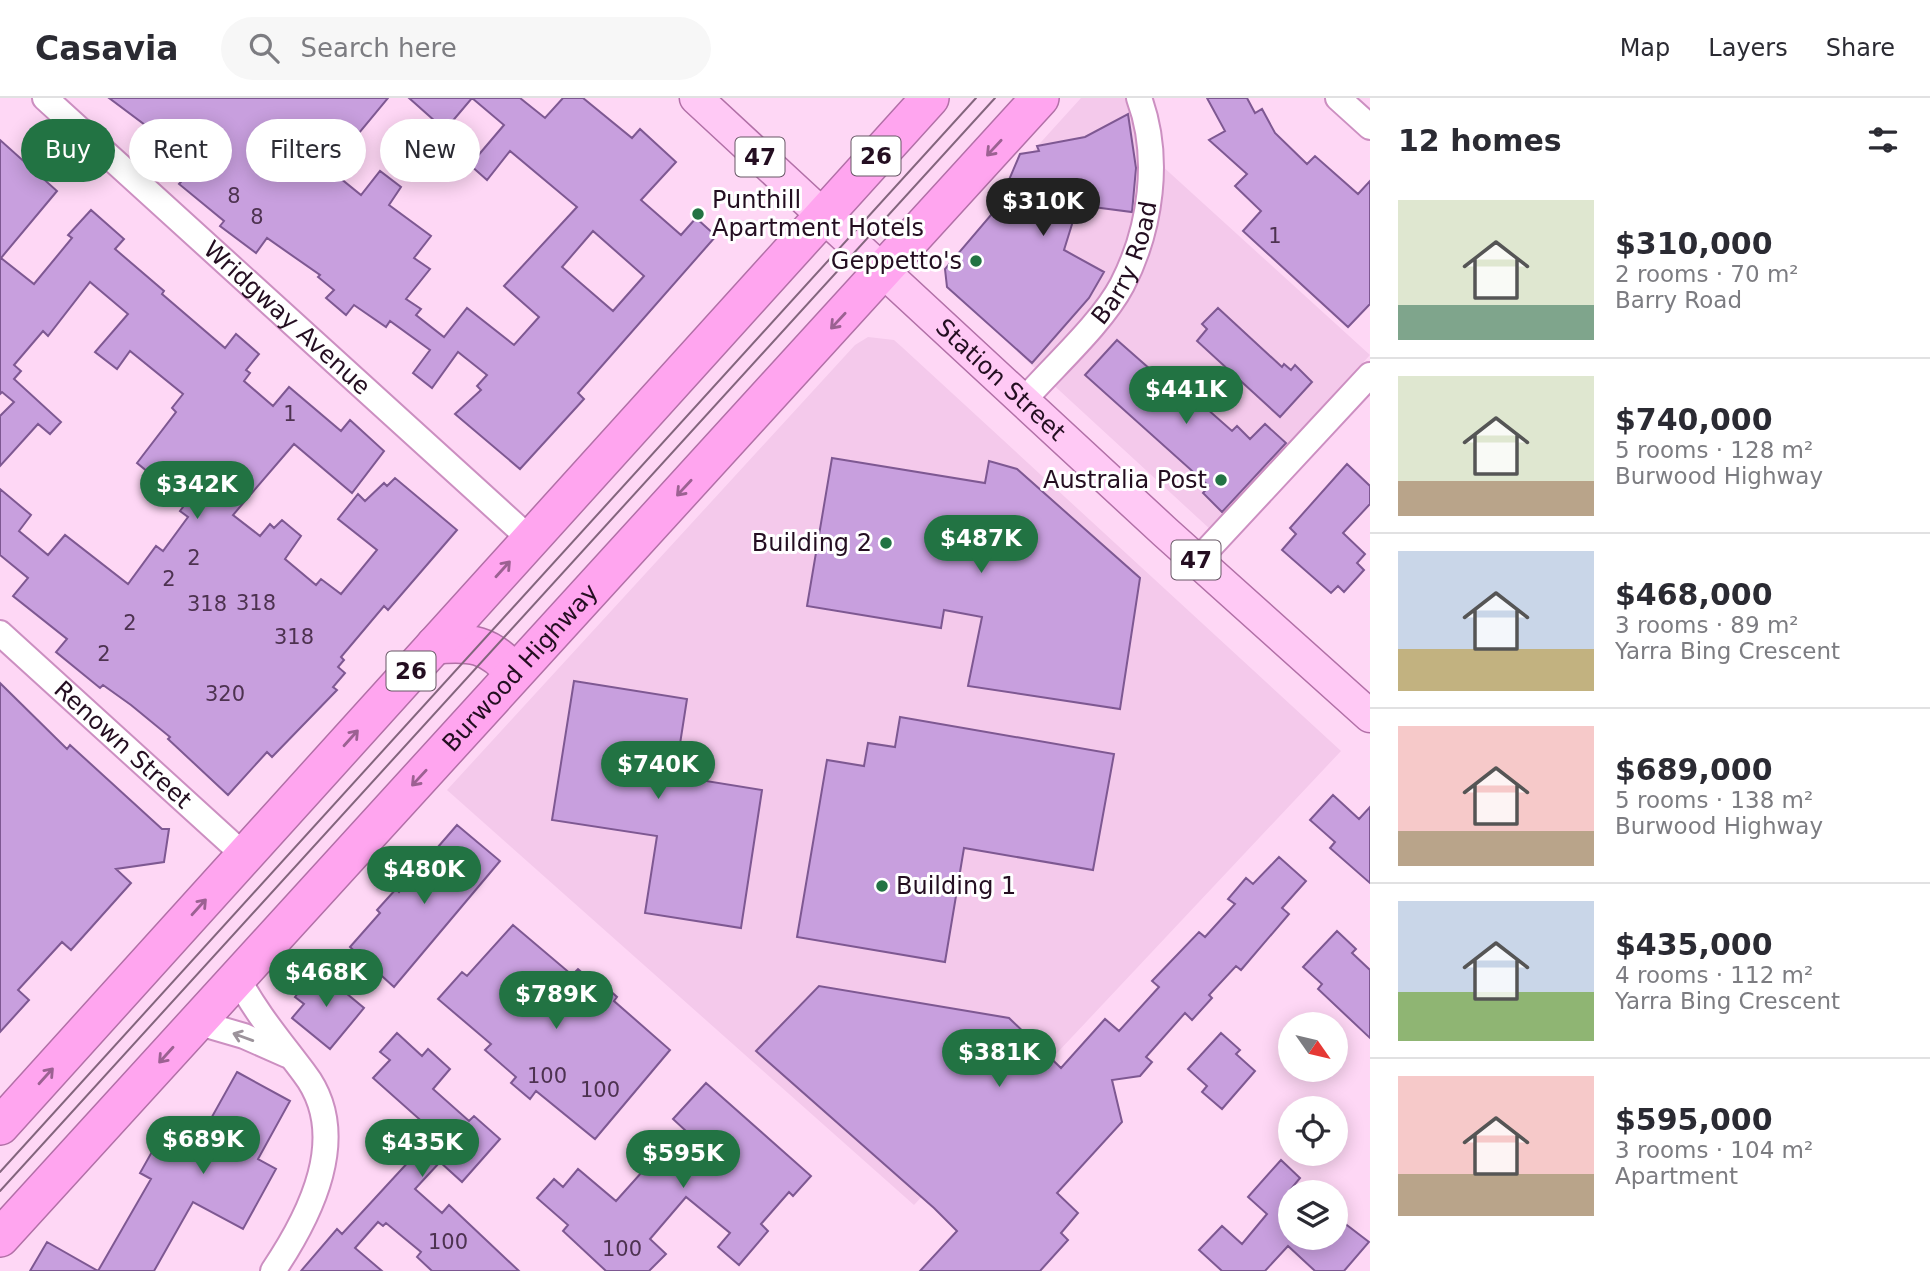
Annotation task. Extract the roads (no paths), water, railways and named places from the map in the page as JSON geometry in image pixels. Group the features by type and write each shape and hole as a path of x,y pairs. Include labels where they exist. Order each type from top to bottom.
{"highway":[{"name":"26","path":"0,1126 529,538 930,98"},
{"name":"Burwood Highway","path":"0,1238 1040,98"},
{"path":"435,645 480,645 502,659 514,673"}],"main road":[{"name":"Station Street","path":"696,98 1197,561 1370,716"}],"street":[{"name":"Wridgway Avenue","path":"45,98 529,538"},
{"name":"Barry Road","path":"1025,400 1122,285 1146,211 1151,179 1152,149 1147,120 1139,98"},
{"path":"1338,98 1370,127"},
{"path":"1197,561 1370,375"},
{"name":"Renown Street","path":"0,633 245,856"},
{"path":"237,977 256,1013 305,1074 318,1098 324,1128 324,1157 317,1191 304,1222 273,1271"},
{"path":"196,1022 244,1036 288,1056"}],"tram line":[{"path":"0,1172 976,98"},
{"path":"0,1191 995,98"}],"place":[{"name":"Punthill Apartment Hotels","path":"698,214"},
{"name":"Geppetto's","path":"976,261"},
{"name":"Australia Post","path":"1221,480"},
{"name":"Building 2","path":"886,543"},
{"name":"Building 1","path":"882,886"}]}
